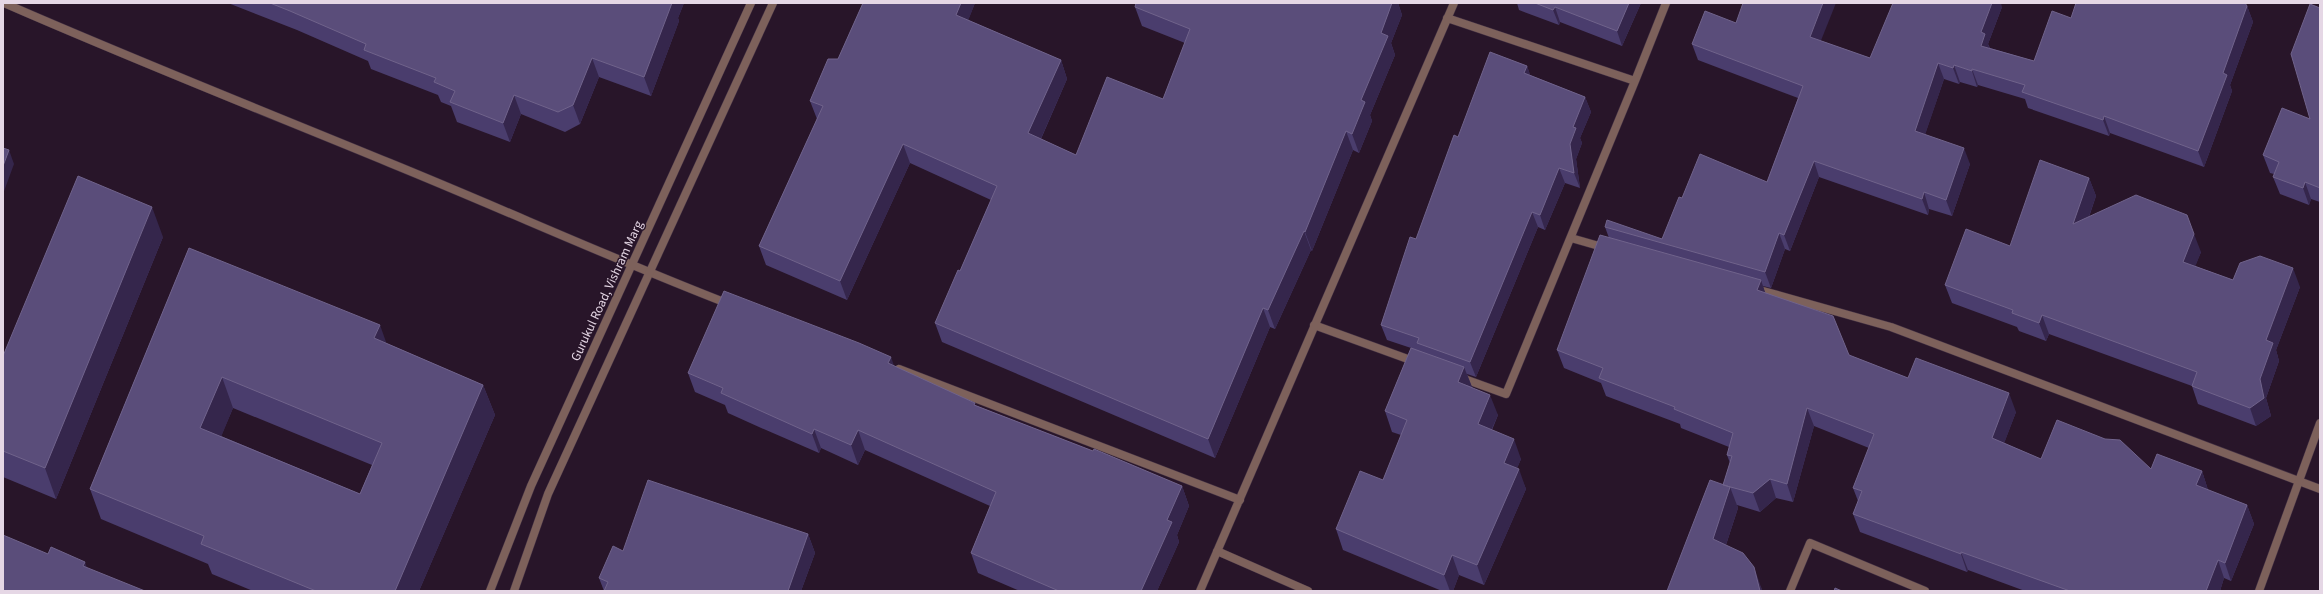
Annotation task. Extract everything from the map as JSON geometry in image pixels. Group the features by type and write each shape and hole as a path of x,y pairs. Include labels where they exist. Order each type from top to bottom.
{"street":[{"path":"4,3 143,64 391,163 649,273 738,307"},
{"name":"Gurukul Road, Vishram Marg","path":"490,591 531,486 751,3"},
{"path":"514,591 548,494 773,3"},
{"path":"1200,591 1454,3"},
{"path":"1447,373 1506,394 1666,3"},
{"path":"1448,18 1635,81"},
{"path":"1571,238 1616,251"},
{"path":"1746,287 1891,327 2320,489"},
{"path":"1314,325 1425,365"},
{"path":"893,366 1240,500"},
{"path":"2259,591 2320,423"},
{"path":"1790,591 1810,543 1925,591"},
{"path":"1217,551 1308,591"}],"building":[{"path":"270,3 672,3 644,77 592,58 573,105 558,112 514,95 503,123 450,102 455,91 434,82 436,78 364,50 366,44"},
{"path":"863,3 961,3 956,15 1061,60 1028,133 1076,155 1107,77 1163,99 1190,29 1135,7 1136,3 1392,3 1381,33 1388,36 1361,100 1365,102 1352,134 1346,131 1305,232 1304,231 1268,310 1263,308 1208,439 935,323 958,270 960,271 997,186 903,144 840,281 759,246 823,106 810,101 828,59 838,59"},
{"path":"1535,3 1629,3 1617,31 1555,7 1553,10"},
{"path":"1743,3 1823,3 1810,37 1870,58 1893,3 1992,3 1981,32 1985,34 1981,46 2034,61 2052,11 2071,18 2076,3 2245,3 2247,6 2223,73 2227,75 2198,151 2104,116 2103,120 2022,92 2025,85 1972,69 1972,71 1954,65 1953,68 1938,63 1915,131 1964,148 1946,200 1924,192 1922,199 1814,161 1784,235 1779,233 1765,272 1605,227 1607,220 1662,239 1679,197 1682,198 1700,154 1767,182 1803,86 1692,44 1705,11 1736,23"},
{"path":"2310,4 2320,8 2320,188 2305,182 2303,188 2273,177 2279,162 2263,155 2282,108 2310,119 2291,54"},
{"path":"1490,52 1527,66 1524,73 1585,97 1573,127 1576,128 1570,144 1574,173 1559,168 1540,215 1532,212 1470,362 1417,343 1419,338 1381,325 1410,237 1416,239 1454,135 1458,137"},
{"path":"3,148 9,150 3,166"},
{"path":"2040,160 2089,178 2073,224 2136,195 2187,215 2194,234 2183,262 2233,280 2240,263 2260,256 2293,268 2266,340 2273,343 2260,379 2264,398 2250,408 2192,386 2197,372 2042,315 2039,323 2012,313 2013,310 1945,285 1966,229 2010,246"},
{"path":"78,176 152,207 45,468 3,451 3,356"},
{"path":"1600,235 1761,280 1757,290 1833,316 1849,355 1908,378 1916,358 2009,393 1992,438 2041,459 2057,420 2105,439 2120,440 2151,469 2157,454 2202,471 2196,485 2247,505 2225,563 2218,560 2206,591 2070,591 1961,552 1961,554 1853,514 1862,491 1853,488 1874,434 1807,408 1787,484 1770,479 1753,493 1723,485 1732,456 1727,455 1733,433 1674,409 1675,407 1599,378 1603,368 1557,350"},
{"path":"189,248 380,325 374,338 483,385 395,591 316,591 201,544 204,536 90,489","holes":["222,377 382,443 360,494 200,428"]},
{"path":"724,291 859,343 891,357 888,363 975,403 974,405 1093,451 1094,449 1182,486 1167,520 1172,522 1141,591 1059,591 971,553 996,492 858,430 851,445 814,429 812,434 721,393 723,388 688,373"},
{"path":"1411,348 1464,367 1458,382 1490,395 1478,424 1514,439 1504,463 1519,469 1477,565 1452,555 1444,575 1336,529 1360,471 1383,480 1407,420 1385,411"},
{"path":"648,480 808,534 788,591 604,591 608,582 599,578 613,546 623,551"},
{"path":"1710,480 1730,487 1713,539 1743,553 1754,567 1760,591 1667,591"},
{"path":"3,535 48,554 51,547 85,562 83,566 145,591 3,591"},
{"path":"1835,588 1842,591 1834,591"}]}
